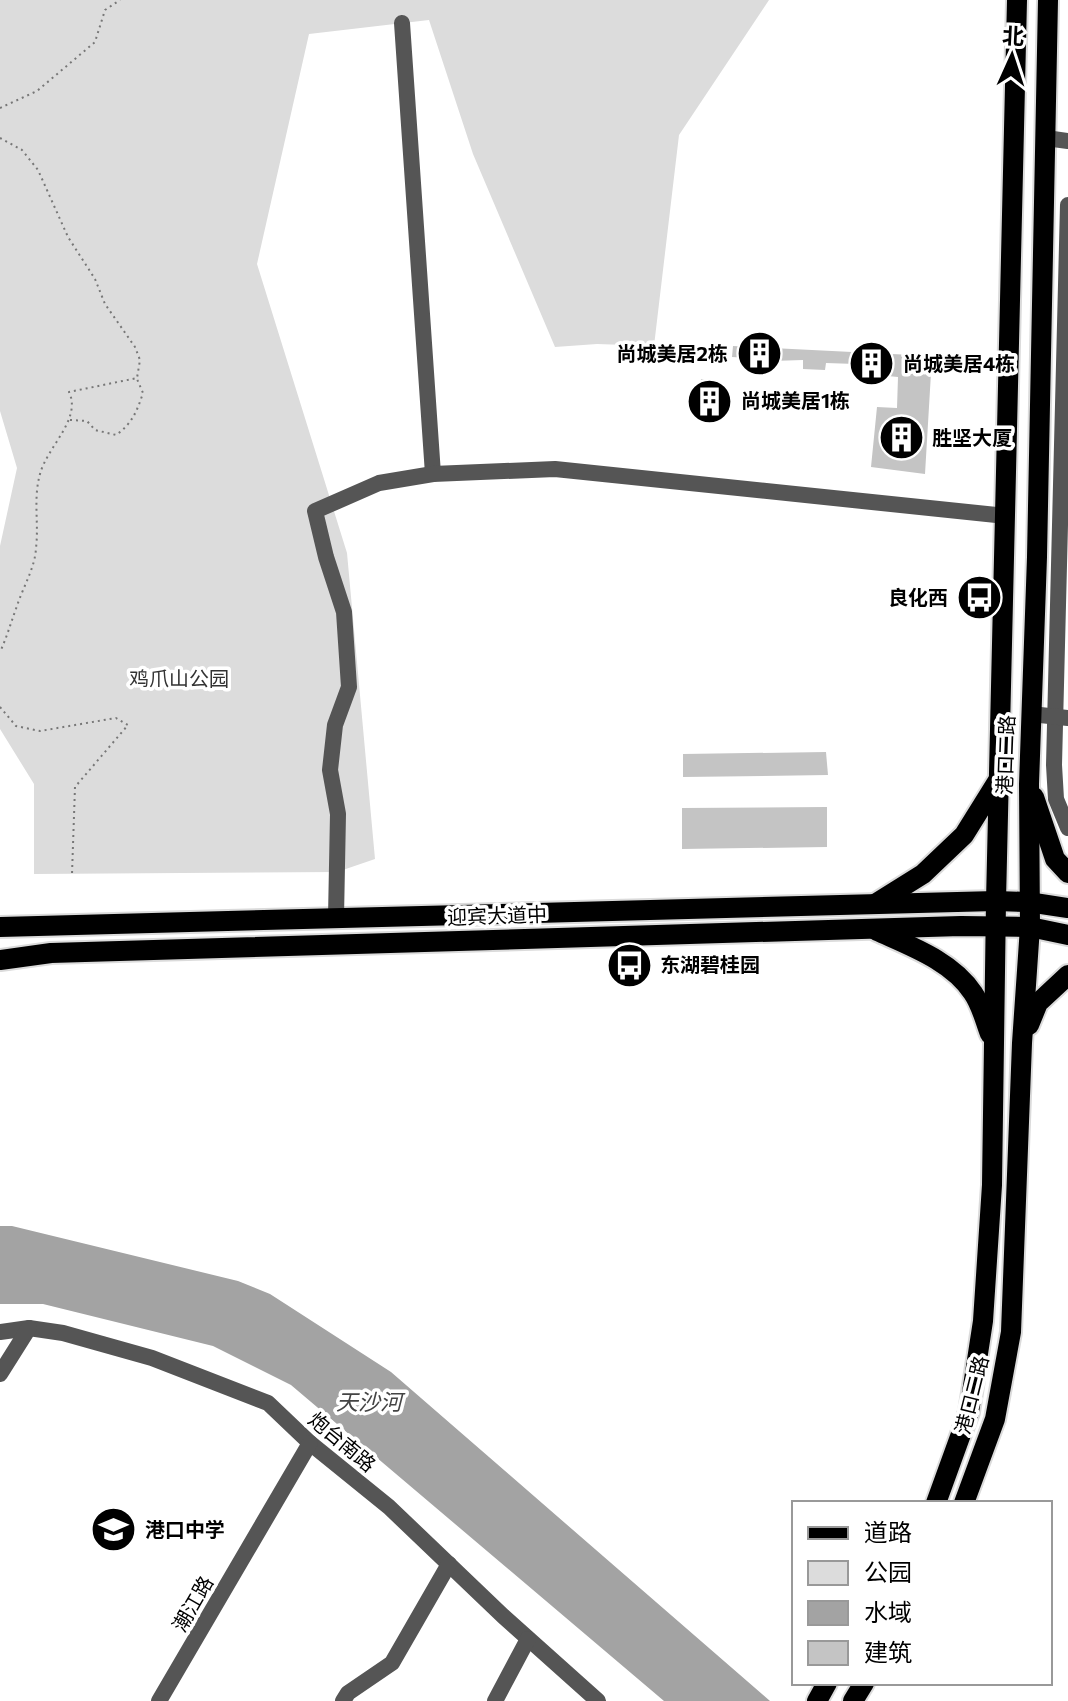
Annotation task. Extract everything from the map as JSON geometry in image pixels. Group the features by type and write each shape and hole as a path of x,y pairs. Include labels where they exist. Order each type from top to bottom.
{"main road":[{"name":"港口二路","path":"937,1501 969,1412 983,1321 992,1185 1017,0"},
{"name":"港口二路","path":"965,1501 995,1419 1011,1332 1022,1043 1030,927 1029,784 1037,557 1048,0"},
{"path":"1002,707 1031,711"},
{"path":"874,904 923,874 964,835 999,778"},
{"path":"1029,784 1055,859 1068,873"},
{"name":"迎宾大道中","path":"0,927 996,901 1068,908"},
{"path":"839,930 840,905"},
{"name":"迎宾大道中","path":"0,960 51,953 996,926 1030,927 1068,935"},
{"path":"874,929 926,953 951,971 973,993 994,1045"},
{"path":"1022,1043 1038,1003 1058,981 1068,975"},
{"path":"992,1185 1017,1185"}],"street":[{"path":"402,23 433,474"},
{"path":"1046,138 1068,141"},
{"path":"1068,205 1062,717 1056,799 1068,828"},
{"path":"1043,222 1068,227"},
{"path":"336,917 338,814 330,770 335,725 349,687 344,612 315,511 379,483 433,474 555,469 1006,516"},
{"path":"1037,557 1064,562"},
{"path":"1031,711 1062,717"},
{"path":"0,1374 29,1328"},
{"name":"炮台南路","path":"0,1332 29,1328 63,1333 152,1358 268,1403 310,1443 389,1507 598,1701"},
{"name":"潮江路","path":"159,1701 310,1443"},
{"path":"343,1701 348,1693 392,1663 449,1564"},
{"path":"495,1701 528,1639"}],"path":[{"path":"0,108 37,91 95,42 105,10 120,0"},
{"path":"0,138 22,150 38,170 68,237 140,360 137,378 143,393 130,425 116,435 95,430 87,421 70,420"},
{"path":"0,652 36,549 34,506 40,472 54,442 70,420 74,402 69,392 137,378"},
{"path":"0,707 16,726 40,731 116,718 128,725 75,787 72,874"}],"green space":[{"name":"鸡爪山公园","path":"0,0 769,0 679,135 654,346 597,344 555,347 473,154 429,20 309,34 257,264 347,553 375,859 337,872 34,874 34,784 0,729 0,546 17,468 0,411"}],"water":[{"name":"天沙河","path":"0,1226 12,1226 238,1281 270,1294 391,1372 770,1701 664,1701 291,1385 213,1346 43,1304 0,1304"}],"building":[{"name":"胜坚大厦","path":"733,346 932,356 925,474 871,467 877,407 897,408 898,377 856,373 856,364 826,363 825,370 803,369 803,360 772,361 771,368 749,366 749,358 732,357"},
{"name":"尚城美居1栋","path":"701,379 713,380 712,391 723,393 721,411 711,410 710,421 697,420"},
{"path":"826,752 828,775 683,777 683,754"},
{"path":"827,807 827,847 682,849 682,808"}],"place":[{"name":"尚城美居2栋","path":"759,354"},
{"name":"尚城美居4栋","path":"872,364"},
{"name":"尚城美居1栋","path":"710,401"},
{"name":"胜坚大厦","path":"901,438"},
{"name":"良化西","path":"979,598"},
{"name":"东湖碧桂园","path":"629,965"},
{"name":"港口中学","path":"114,1530"}]}
